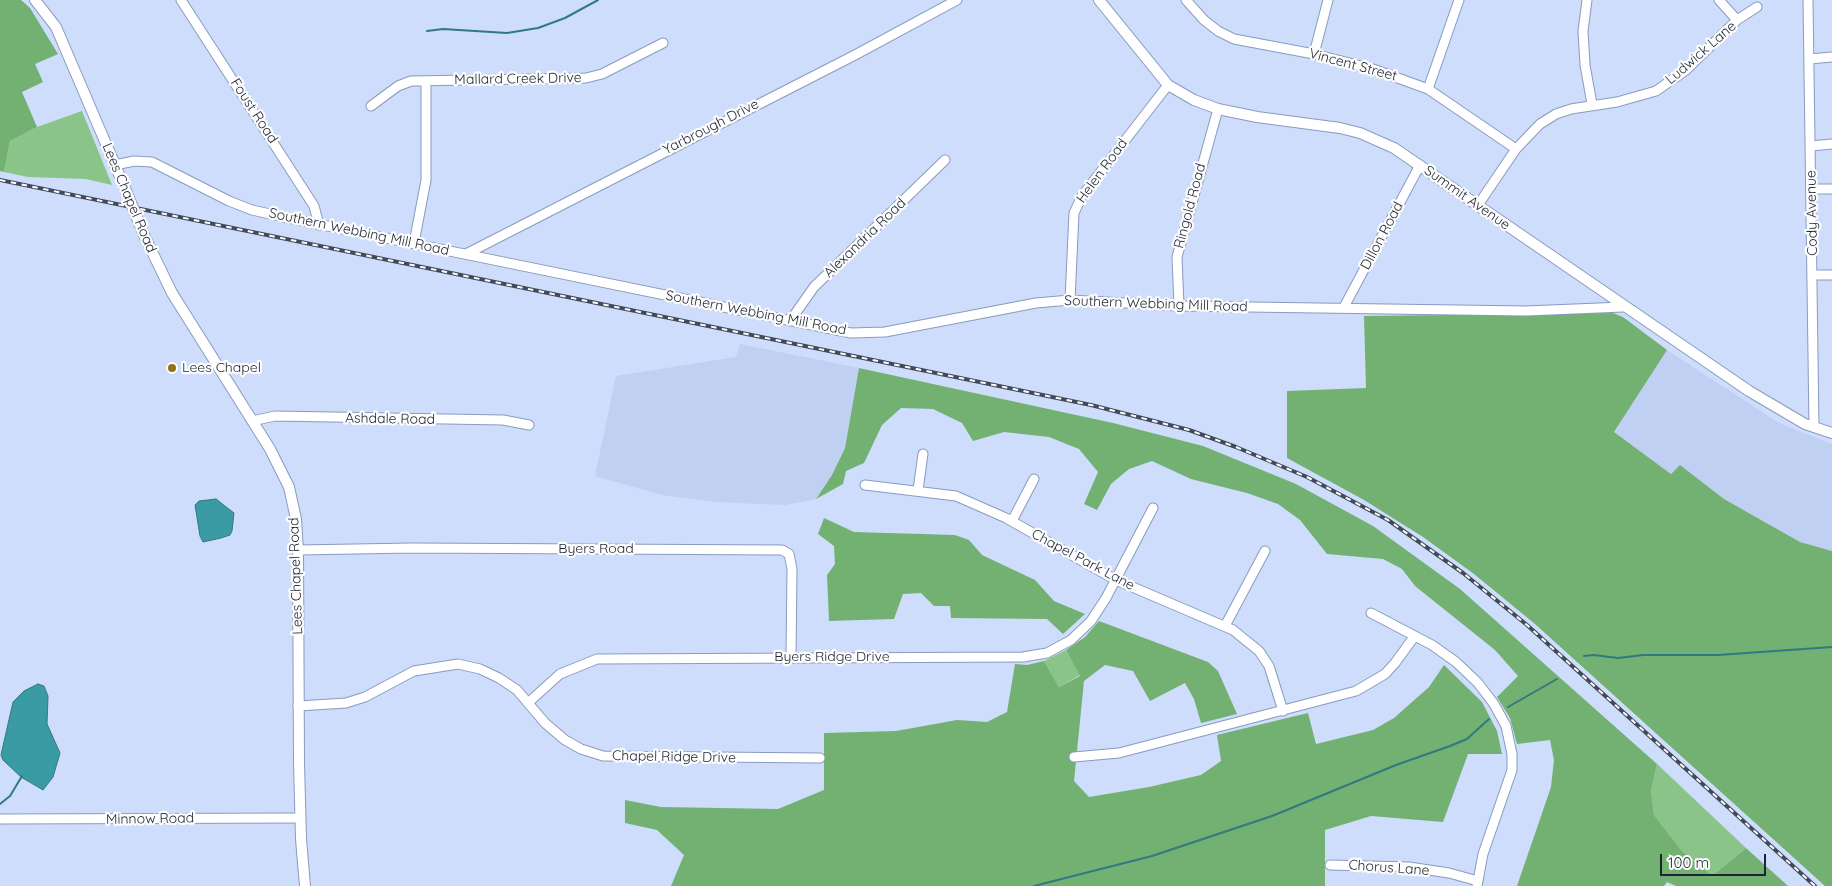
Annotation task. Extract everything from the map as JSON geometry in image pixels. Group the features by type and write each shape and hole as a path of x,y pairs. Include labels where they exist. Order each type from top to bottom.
{"main road":[{"name":"Lees Chapel Road","path":"35,0 56,26 144,235 172,293 270,449 289,487 296,518 298,550 300,818 305,886"},
{"name":"Summit Avenue","path":"1099,0 1168,85 1194,100 1218,109 1325,125 1360,133 1394,148 1623,307 1749,391 1780,410 1814,427 1832,433"}],"street":[{"name":"Foust Road","path":"181,0 314,206 319,224"},
{"name":"Yarbrough Drive","path":"466,254 855,55 957,0"},
{"name":"Vincent Street","path":"1186,0 1204,20 1218,31 1234,39 1314,54 1399,77 1428,89 1516,148"},
{"path":"1314,54 1328,0"},
{"path":"1428,89 1446,43 1459,0"},
{"path":"1588,0 1584,31 1585,64 1592,104"},
{"path":"1719,0 1737,20"},
{"name":"Cody Avenue","path":"1808,0 1814,275 1814,427"},
{"name":"Ludwick Lane","path":"1478,205 1516,148 1529,134 1556,114 1592,104 1617,102 1656,90 1686,70 1737,20 1758,8"},
{"name":"Mallard Creek Drive","path":"372,106 398,86 411,81 586,78 602,74 663,43"},
{"path":"1809,59 1832,57"},
{"path":"414,243 426,180 426,81"},
{"name":"Helen Road","path":"1070,300 1074,212 1082,196 1168,85"},
{"name":"Ringold Road","path":"1179,306 1177,257 1218,109"},
{"path":"1811,146 1832,144"},
{"name":"Alexandria Road","path":"790,321 814,287 945,160"},
{"name":"Southern Webbing Mill Road","path":"115,165 134,161 152,162 237,204 319,224 851,333 886,332 1036,303 1070,300 1179,306 1526,311 1623,307"},
{"name":"Dillon Road","path":"1344,307 1420,165"},
{"path":"1812,189 1832,189"},
{"path":"1814,275 1832,275"},
{"name":"Ashdale Road","path":"252,421 275,416 503,420 529,425"},
{"path":"918,490 923,454"},
{"path":"1012,521 1034,479"},
{"name":"Chapel Park Lane","path":"865,485 956,496 1012,521 1116,580 1225,626 1245,638 1259,651 1268,666 1283,711"},
{"name":"Byers Ridge Drive","path":"529,702 560,674 597,659 1023,656 1047,653 1071,640 1091,622 1116,580 1153,508"},
{"name":"Byers Road","path":"298,550 412,548 782,550 789,554 792,569 790,658"},
{"path":"1225,626 1265,551"},
{"path":"1371,613 1432,645 1456,662 1478,683 1494,704 1510,739 1512,770 1483,854 1477,883"},
{"path":"1074,757 1118,754 1337,698 1373,682 1395,664 1414,637"},
{"name":"Chapel Ridge Drive","path":"298,706 346,703 365,697 414,671 434,666 458,664 499,678 529,702 544,722 565,740 581,749 604,756 820,758"},
{"name":"Minnow Road","path":"0,819 300,818"},
{"name":"Chorus Lane","path":"1330,865 1409,867 1449,873 1477,883"}],"shaded area":[{"path":"0,0 21,0 30,8 58,54 35,64 43,82 22,92 37,127 10,141 4,172 0,171"},
{"path":"82,111 112,185 86,179 28,177 4,172 10,141 37,127"},
{"path":"1613,313 1623,317 1667,350 1614,432 1671,474 1680,465 1724,499 1800,542 1832,551 1832,886 1825,886 1535,624 1474,574 1423,537 1364,500 1287,458 1287,391 1366,388 1364,316"},
{"path":"740,344 859,368 845,447 832,475 816,499 785,505 715,502 662,495 595,476 616,376 736,357"},
{"path":"1667,350 1779,423 1832,444 1832,551 1800,542 1724,499 1680,465 1671,474 1614,432"},
{"path":"859,368 1113,423 1203,446 1296,484 1373,526 1460,589 1657,764 1651,791 1654,815 1682,851 1712,876 1746,848 1788,886 1676,886 1667,882 1664,886 1517,886 1551,787 1554,760 1550,740 1517,744 1510,718 1497,697 1518,676 1495,650 1415,586 1402,569 1383,559 1327,554 1300,520 1278,504 1247,493 1191,479 1152,461 1129,469 1111,484 1097,510 1084,504 1098,472 1079,449 1049,437 1004,432 973,441 962,423 933,409 901,408 882,425 864,463 846,471 843,484 816,499 832,475 845,448"},
{"path":"216,499 234,513 232,531 230,535 203,542 200,536 195,505 199,501"},
{"path":"824,518 854,532 955,535 969,540 982,555 1035,580 1054,601 1085,614 1063,634 1047,619 951,618 950,606 934,606 921,593 903,594 894,619 829,621 827,575 835,564 834,546 818,534"},
{"path":"1099,621 1208,662 1218,671 1237,714 1201,723 1194,699 1185,683 1150,701 1133,671 1105,665 1084,681 1074,781 1089,797 1149,787 1201,775 1221,761 1217,735 1308,713 1316,744 1373,730 1394,718 1429,687 1444,665 1482,702 1497,731 1502,754 1468,754 1443,822 1371,816 1325,830 1325,886 671,886 684,855 657,830 625,823 625,800 661,807 778,809 824,790 824,733 896,731 957,720 987,722 1007,712 1015,664 1027,665 1044,661 1059,687 1080,676 1066,650 1085,637"},
{"path":"1066,650 1080,675 1059,687 1044,661"},
{"path":"38,684 44,686 48,696 47,724 60,753 53,777 43,790 21,777 3,760 1,755 13,702 24,691"},
{"path":"1657,764 1746,848 1712,876 1682,851 1654,815 1651,791"}],"waterway":[{"path":"427,31 443,29 507,33 538,28 565,18 598,0"},
{"path":"1584,656 1594,655 1618,658 1643,655 1718,655 1832,647"},
{"path":"1508,707 1557,679"},
{"path":"1034,886 1152,856 1272,816 1396,765 1467,739 1489,719"},
{"path":"0,804 10,796 22,776"}],"railway":[{"path":"0,180 1091,405 1189,430 1236,447 1307,477 1388,520 1463,573 1527,625 1815,886"}],"place":[{"name":"Lees Chapel","path":"172,368"}]}
